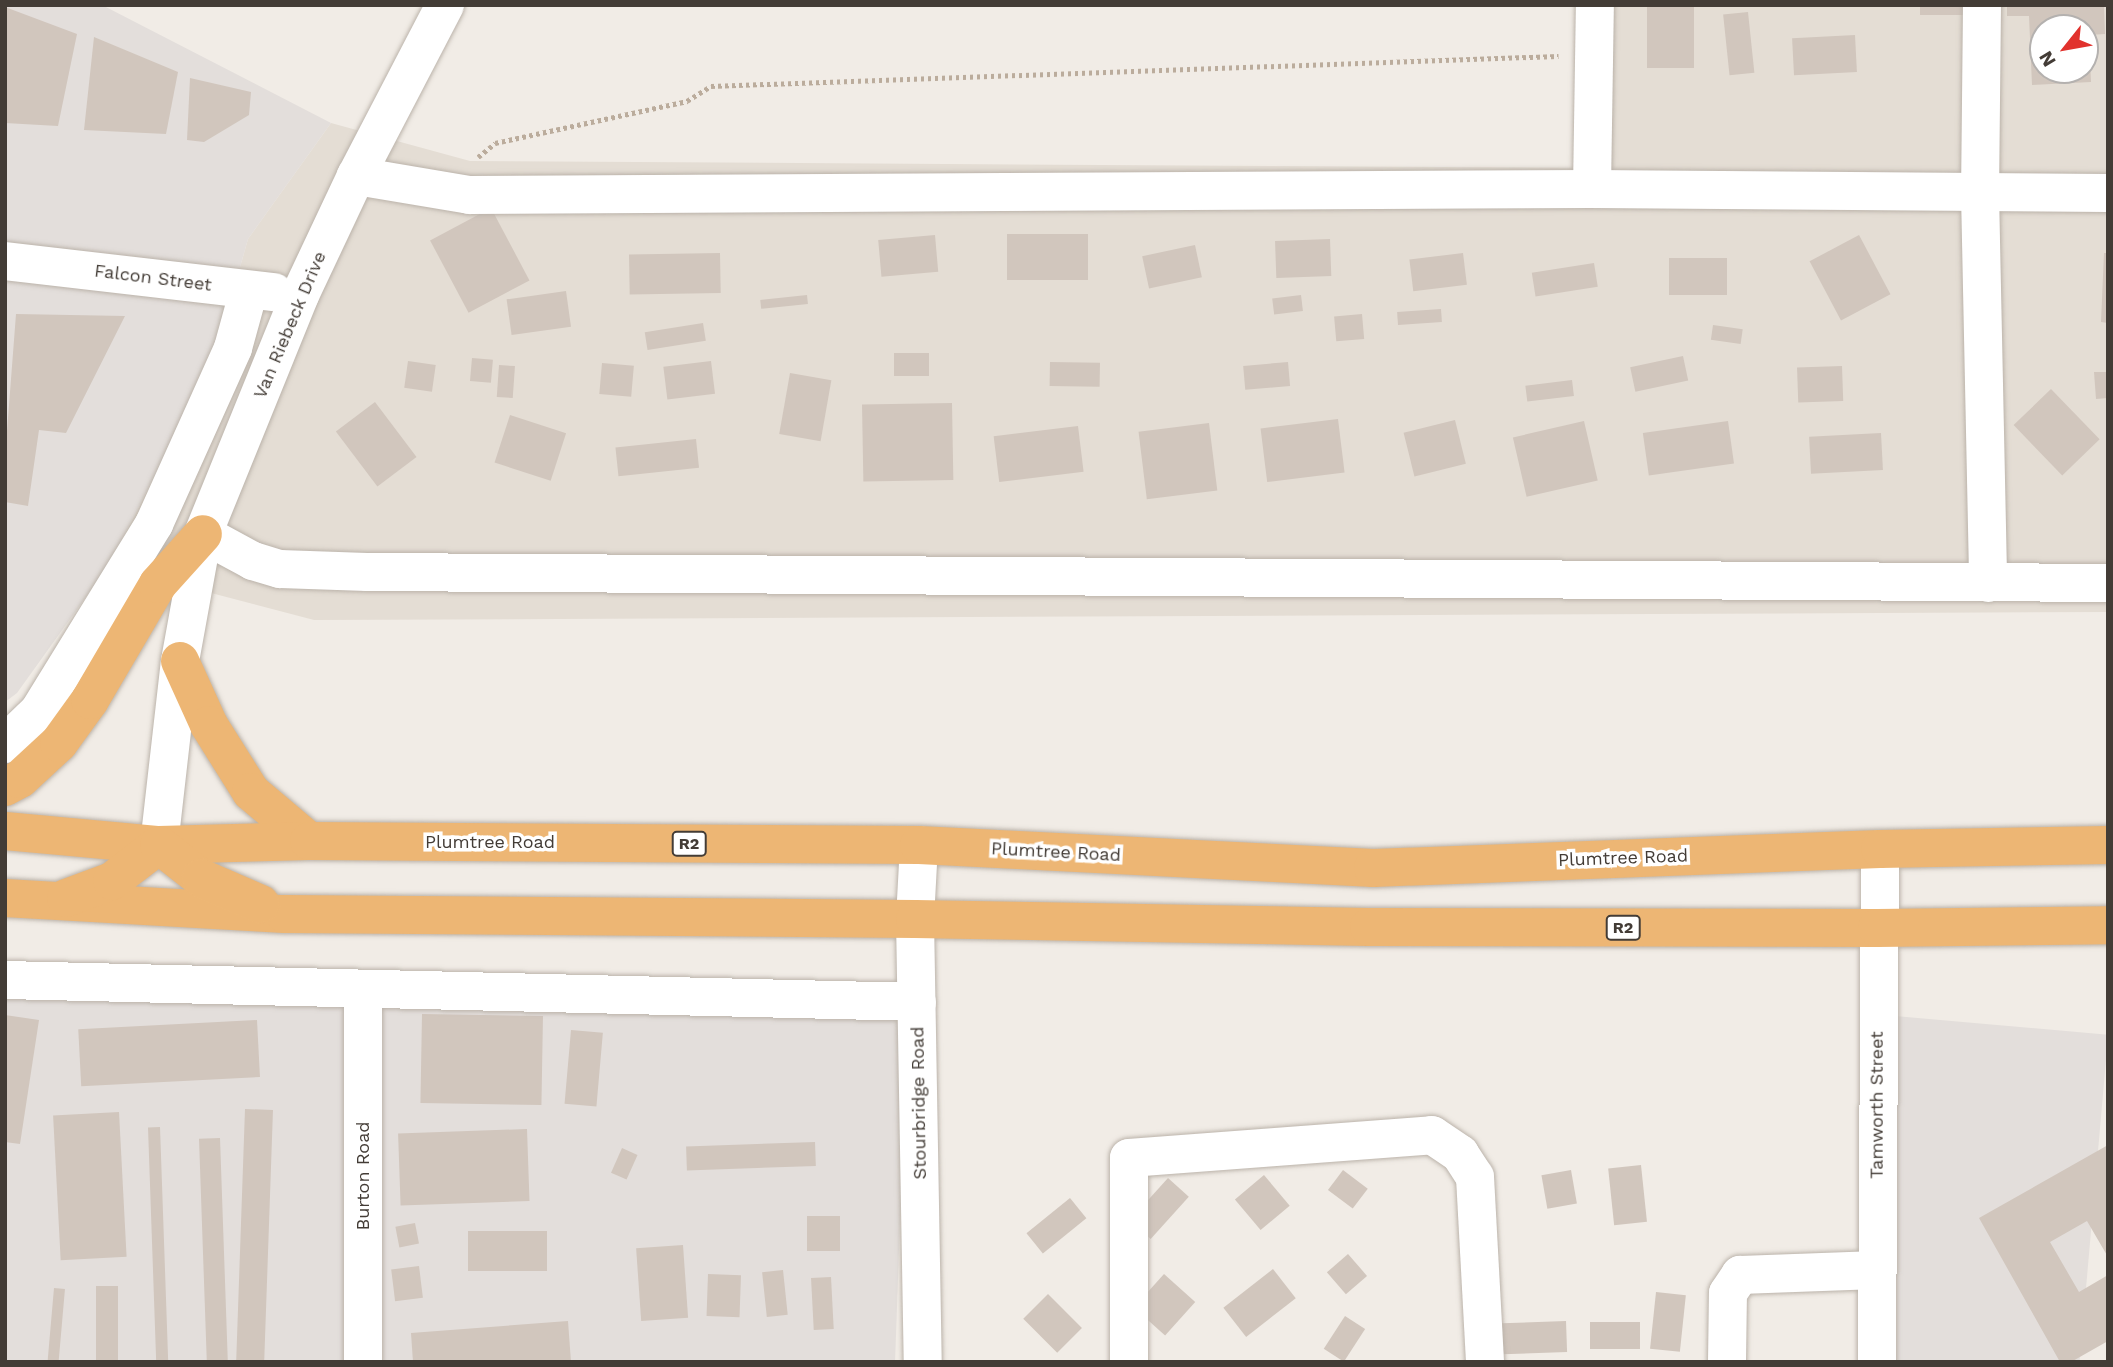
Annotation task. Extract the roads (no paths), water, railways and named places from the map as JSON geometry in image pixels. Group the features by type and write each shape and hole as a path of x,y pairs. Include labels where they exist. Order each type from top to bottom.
{"highway":[{"path":"5,787 20,779 59,743 90,700 158,584 202,534"},
{"path":"180,661 209,726 251,792 309,841"},
{"name":"Plumtree Road","path":"5,831 159,845 309,841 919,845 1373,868 1880,849 2108,845"},
{"path":"55,902 111,881 159,845 201,878 285,914"},
{"name":"R2","path":"5,898 285,914 915,919 1383,928 2108,925"}],"street":[{"name":"Van Riebeck Drive","path":"159,845 180,661 202,534 300,295 356,176 445,5"},
{"path":"1592,189 1595,5"},
{"path":"1982,5 1980,193 1988,583"},
{"path":"356,176 438,192 497,195 1592,189 2108,193"},
{"name":"Falcon Street","path":"5,261 300,295"},
{"path":"5,744 40,711 154,524 233,348 249,290"},
{"path":"202,534 253,561 280,569 367,572 2108,583"},
{"name":"Stourbridge Road","path":"919,845 915,919 923,1362"},
{"name":"Tamworth Street","path":"1877,1362 1877,928 1880,849"},
{"path":"5,980 917,1002"},
{"name":"Burton Road","path":"363,990 363,1362"},
{"path":"1129,1362 1129,1158 1432,1135 1460,1154 1475,1177 1485,1362"},
{"path":"1727,1362 1728,1293 1740,1275 1877,1270"}]}
